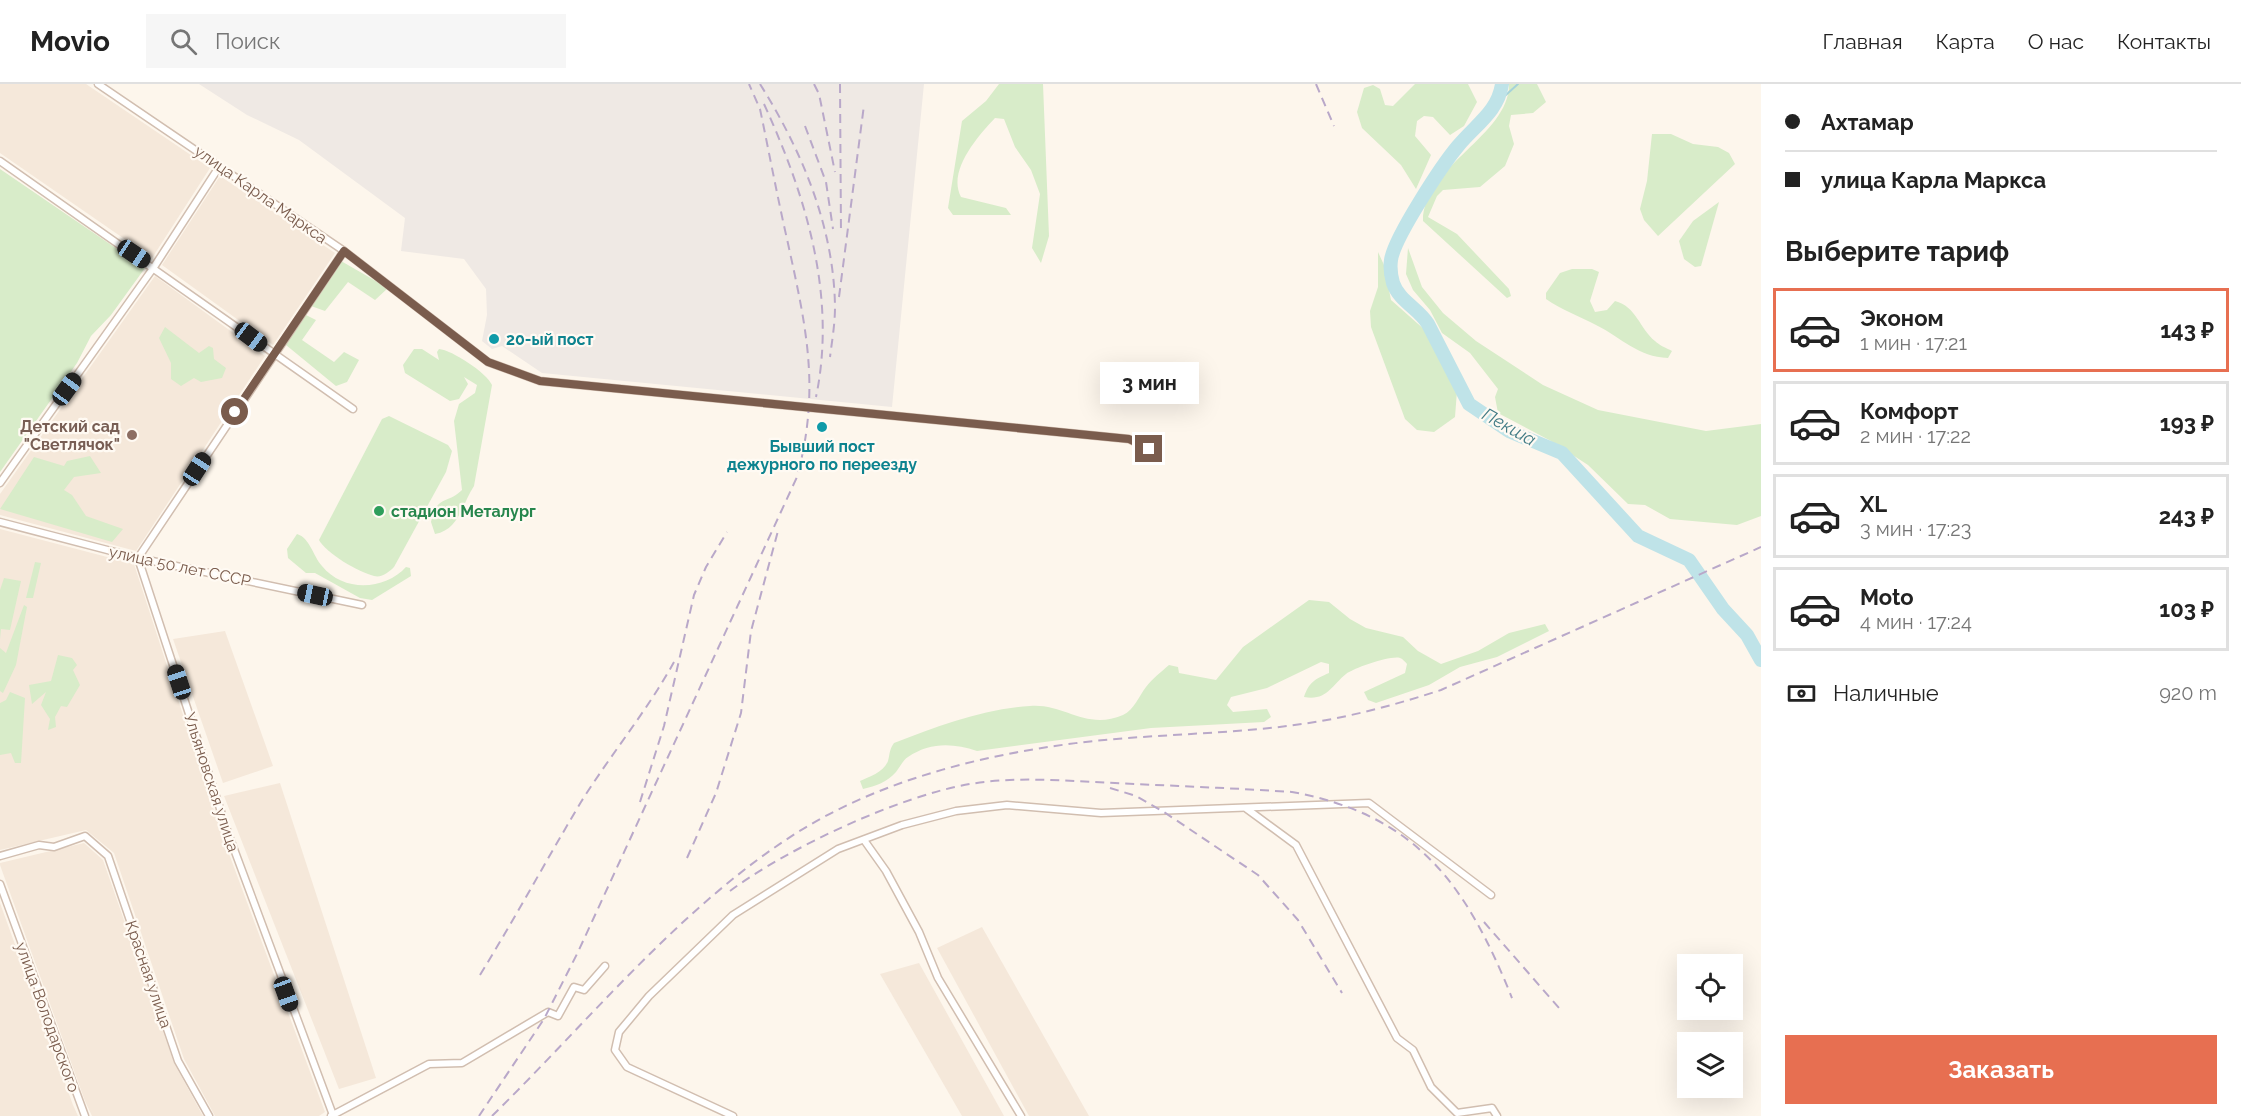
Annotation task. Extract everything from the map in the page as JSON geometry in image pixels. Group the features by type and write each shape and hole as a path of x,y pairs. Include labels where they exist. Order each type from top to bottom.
{"street":[{"name":"улица Карла Маркса","path":"98,84 344,251 488,362 540,381 1129,439 1149,449"},
{"path":"0,161 353,409"},
{"path":"0,483 154,267 219,167"},
{"path":"138,558 344,251"},
{"name":"улица 50 лет СССР","path":"0,522 138,558 362,605"},
{"name":"Ульяновская улица","path":"138,558 228,833 332,1115"},
{"path":"733,1116 627,1067 615,1050 619,1032 649,996 733,915 838,849 902,825 980,807 1038,807 1101,813 1369,803 1491,895"},
{"path":"1247,809 1296,845 1397,1038 1413,1050 1431,1087 1457,1113 1492,1108 1497,1116"},
{"name":"Красная улица","path":"0,856 39,845 54,847 85,836 108,856 178,1061 209,1116"},
{"path":"864,840 886,871 919,932 938,978 1020,1116"},
{"name":"улица Володарского","path":"0,884 85,1116"},
{"path":"332,1115 429,1064 462,1063 548,1012 558,1016 574,987 584,990 605,966"}],"shaded area":[{"path":"0,84 86,84 210,168 152,258 0,153"},
{"path":"199,84 924,84 892,407 542,373 502,346 492,349 482,341 487,315 486,289 464,259 401,251 405,218 299,140 247,115"},
{"path":"220,176 335,253 273,345 162,265"},
{"path":"155,276 265,356 136,551 0,515 0,494"},
{"path":"0,529 134,564 222,835 325,1112 319,1116 215,1116 184,1059 114,853 86,830 0,850"},
{"path":"225,631 273,766 223,783 173,639"},
{"path":"280,783 376,1078 339,1089 224,796"},
{"path":"84,843 103,860 174,1063 203,1116 92,1116 85,1101 0,865 0,863"},
{"path":"0,903 73,1105 78,1116 0,1116"},
{"path":"982,927 1089,1116 1029,1116 937,948"},
{"path":"919,963 1004,1116 962,1116 880,974"}],"green space":[{"path":"999,84 1043,84 1049,236 1041,263 1032,248 1040,194 1031,170 1015,147 1004,119 995,118 966,154 958,176 958,187 961,197 1006,208 1011,215 953,215 948,208 962,121 986,101"},
{"path":"1415,84 1468,84 1477,102 1464,126 1450,135 1433,117 1424,116 1417,121 1415,136 1431,155 1416,189 1401,165 1362,128 1357,112 1364,88 1373,85 1380,89 1385,105 1393,106"},
{"path":"1509,84 1537,84 1546,102 1533,113 1511,115 1509,126 1514,144 1505,166 1480,187 1443,190 1437,196 1428,217 1457,234 1509,289 1511,296 1507,298 1423,221 1427,201 1437,184 1496,119 1506,102"},
{"path":"1652,134 1671,134 1693,144 1718,147 1729,153 1735,164 1658,236 1644,220 1640,209 1647,181"},
{"path":"0,169 145,268 111,315 91,336 77,363 0,472"},
{"path":"1719,202 1701,266 1695,267 1684,259 1679,241 1693,221"},
{"path":"1408,248 1422,287 1443,313 1476,341 1543,385 1598,410 1706,431 1761,424 1761,516 1737,525 1670,519 1645,505 1628,504 1588,465 1551,441 1498,413 1495,397 1498,389 1470,353 1442,333 1430,310 1413,290 1406,274"},
{"path":"1378,252 1384,265 1391,300 1426,331 1457,391 1455,417 1434,432 1417,430 1405,419 1371,327 1370,311 1378,287"},
{"path":"341,261 388,288 375,300 348,282 325,311 311,306"},
{"path":"1572,269 1592,269 1599,272 1590,301 1595,312 1607,310 1615,301 1622,304 1633,313 1655,341 1672,351 1668,358 1639,351 1546,299 1546,293 1560,273"},
{"path":"304,314 316,320 302,340 334,362 344,352 359,360 347,382 336,386 286,345"},
{"path":"165,327 199,353 209,346 213,348 214,359 226,368 222,378 201,382 194,378 181,386 171,379 171,363 159,338"},
{"path":"414,349 422,349 439,360 437,352 439,349 452,353 476,369 492,385 474,486 455,522 443,532 435,534 431,522 436,507 462,490 454,421 459,404 475,393 477,385 464,377 468,384 459,399 450,401 405,373 403,365"},
{"name":"стадион Металург","path":"389,416 448,445 452,451 446,472 394,567 385,574 377,576 360,571 343,561 328,551 319,540 382,419"},
{"path":"90,456 101,473 74,477 64,490 72,495 86,516 123,529 112,542 0,509 34,457 64,466 67,461"},
{"path":"297,534 305,539 322,566 341,581 364,585 376,584 397,575 406,567 410,568 411,576 372,600 360,598 315,573 306,573 288,558 287,549"},
{"path":"35,562 41,563 33,598 26,598"},
{"path":"4,578 21,581 10,630 1,629 0,639 0,590"},
{"path":"1309,600 1329,602 1350,619 1366,628 1403,637 1418,651 1441,664 1478,651 1509,633 1545,624 1549,631 1497,657 1460,667 1429,685 1376,703 1368,700 1364,692 1405,673 1407,664 1401,658 1389,658 1346,674 1318,697 1304,697 1313,682 1329,673 1329,664 1321,662 1267,688 1231,697 1227,705 1233,712 1267,709 1271,717 1264,722 1151,728 977,751 959,746 933,746 908,757 885,781 863,789 860,781 876,774 886,765 894,743 961,719 1012,708 1042,706 1086,718 1110,719 1130,710 1149,684 1169,665 1178,667 1179,673 1216,680 1243,647"},
{"path":"24,605 27,607 16,665 3,693 0,691 0,648 6,653"},
{"path":"58,655 72,658 77,665 73,670 80,685 67,707 61,706 55,717 56,727 48,730 50,719 41,705 46,692 32,704 29,685 51,681"},
{"path":"10,692 25,698 21,763 15,763 11,753 0,755 0,703 6,700"}],"waterway":[{"name":"Пекша","path":"1502,84 1496,103 1451,155 1400,236 1391,263 1393,283 1404,300 1428,324 1469,404 1509,431 1562,453 1638,536 1689,560 1723,609 1747,635 1761,660"},
{"path":"1497,103 1518,84"}],"railway":[{"path":"479,1116 544,1019 578,952 797,477 808,414 808,357 805,329 760,109 749,84"},
{"path":"760,84 802,163 822,219 829,248 835,307 830,357"},
{"path":"814,84 819,94 835,172"},
{"path":"840,84 841,234"},
{"path":"1316,84 1334,126"},
{"path":"764,104 793,174 814,247 823,322 822,359 816,397"},
{"path":"839,297 864,105"},
{"path":"805,126 826,182 833,229"},
{"path":"687,858 716,793 741,713 751,631 778,531"},
{"path":"640,802 664,726 694,595 706,567 727,532"},
{"path":"492,1116 638,965 715,894 756,861 798,832 858,800 955,766 1022,751 1118,739 1277,727 1326,720 1392,705 1441,690 1761,547"},
{"path":"480,975 581,802 674,662"},
{"path":"730,891 782,858 845,826 911,800 970,784 1006,780 1042,780 1292,792 1336,803 1373,818 1405,838 1432,862 1456,890 1476,922 1512,998"},
{"path":"1110,788 1136,796 1164,812 1258,875 1298,920 1342,993"},
{"path":"1484,922 1559,1008"}],"place":[{"name":"20-ый пост","path":"494,339"},
{"name":"Бывший пост дежурного по переезду","path":"822,427"},
{"name":"Детский сад \"Светлячок\"","path":"132,435"},
{"name":"стадион Металург","path":"379,511"}],"route":[{"path":"235,412 344,251 488,362 540,381 1129,439 1149,449"}]}
